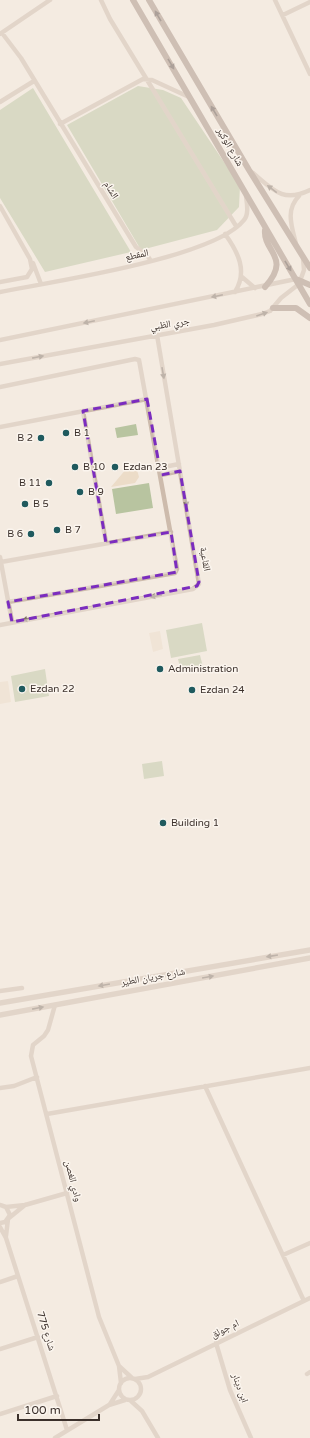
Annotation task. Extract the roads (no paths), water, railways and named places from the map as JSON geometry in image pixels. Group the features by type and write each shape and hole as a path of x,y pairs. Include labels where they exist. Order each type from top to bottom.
{"main road":[{"name":"شارع الوكير","path":"133,0 265,228 298,281 310,304"},
{"name":"شارع الوكير","path":"149,0 249,170 310,268"},
{"path":"265,228 266,237 275,256 276,263 274,275 265,287"},
{"path":"298,281 310,285"},
{"path":"273,308 296,308 310,318"}],"street":[{"path":"1,34 50,0"},
{"path":"101,0 110,19 148,79 236,226"},
{"path":"275,0 310,74"},
{"path":"283,15 310,2"},
{"name":"الشام","path":"1,34 21,58 136,247 147,255 151,261"},
{"path":"60,124 137,82 148,79 191,98"},
{"path":"0,102 34,81"},
{"path":"249,170 279,194 299,196"},
{"path":"296,245 290,214 292,206 299,196 310,190"},
{"name":"المقطع","path":"0,292 151,261 194,248 225,234 246,216 246,195"},
{"path":"0,206 32,261 41,284"},
{"path":"225,234 238,258 242,276 255,288"},
{"path":"298,281 304,270 300,251"},
{"path":"0,282 27,277 32,269 32,261"},
{"path":"235,292 242,276"},
{"name":"جري الظبي","path":"0,340 255,288 298,281"},
{"name":"جري الظبي","path":"0,364 252,317 273,308 298,281"},
{"name":"القاعية","path":"0,625 195,588 199,582 157,335"},
{"path":"0,386 137,359 141,363 177,569 175,572 8,602"},
{"path":"0,427 147,399"},
{"path":"83,411 106,543"},
{"path":"160,468 179,464"},
{"path":"161,475 180,471"},
{"path":"12,622 0,559 170,532"},
{"name":"شارع جريان الطير","path":"0,1003 310,950"},
{"name":"شارع جريان الطير","path":"0,1015 310,958"},
{"path":"0,991 22,988"},
{"name":"وادي الغصن","path":"55,1005 48,1030 44,1036 34,1044 31,1050 96,1307 106,1338 119,1366"},
{"path":"46,1114 310,1068"},
{"path":"0,1088 14,1086 37,1077"},
{"path":"205,1086 304,1301"},
{"path":"0,1224 25,1206 67,1193"},
{"path":"0,1199 9,1212 9,1218"},
{"path":"3,1205 25,1206"},
{"name":"شارع 775","path":"6,1238 9,1218"},
{"name":"شارع 775","path":"0,1227 6,1238 67,1430"},
{"path":"283,1255 310,1243"},
{"path":"0,1282 18,1276"},
{"name":"ام جولق","path":"133,1379 148,1377 310,1298"},
{"path":"0,1349 38,1337"},
{"name":"ابن دينار","path":"216,1343 230,1390 251,1438"},
{"path":"119,1366 140,1384 141,1389"},
{"path":"109,1405 119,1390 119,1366"},
{"path":"142,1411 139,1396 148,1377"},
{"path":"120,1383 124,1380 133,1379"},
{"path":"119,1390 125,1400"},
{"path":"0,1414 57,1396"},
{"path":"131,1401 139,1396"},
{"path":"55,1438 109,1405 125,1400 131,1401 142,1411 158,1438"}],"place":[{"name":"B 1","path":"66,433"},
{"name":"B 2","path":"41,438"},
{"name":"B 10","path":"75,467"},
{"name":"Ezdan 23","path":"115,467"},
{"name":"B 11","path":"49,483"},
{"name":"B 9","path":"80,492"},
{"name":"B 5","path":"25,504"},
{"name":"B 7","path":"57,530"},
{"name":"B 6","path":"31,534"},
{"name":"Administration","path":"160,669"},
{"name":"Ezdan 22","path":"22,689"},
{"name":"Ezdan 24","path":"192,690"},
{"name":"Building 1","path":"163,823"}]}
